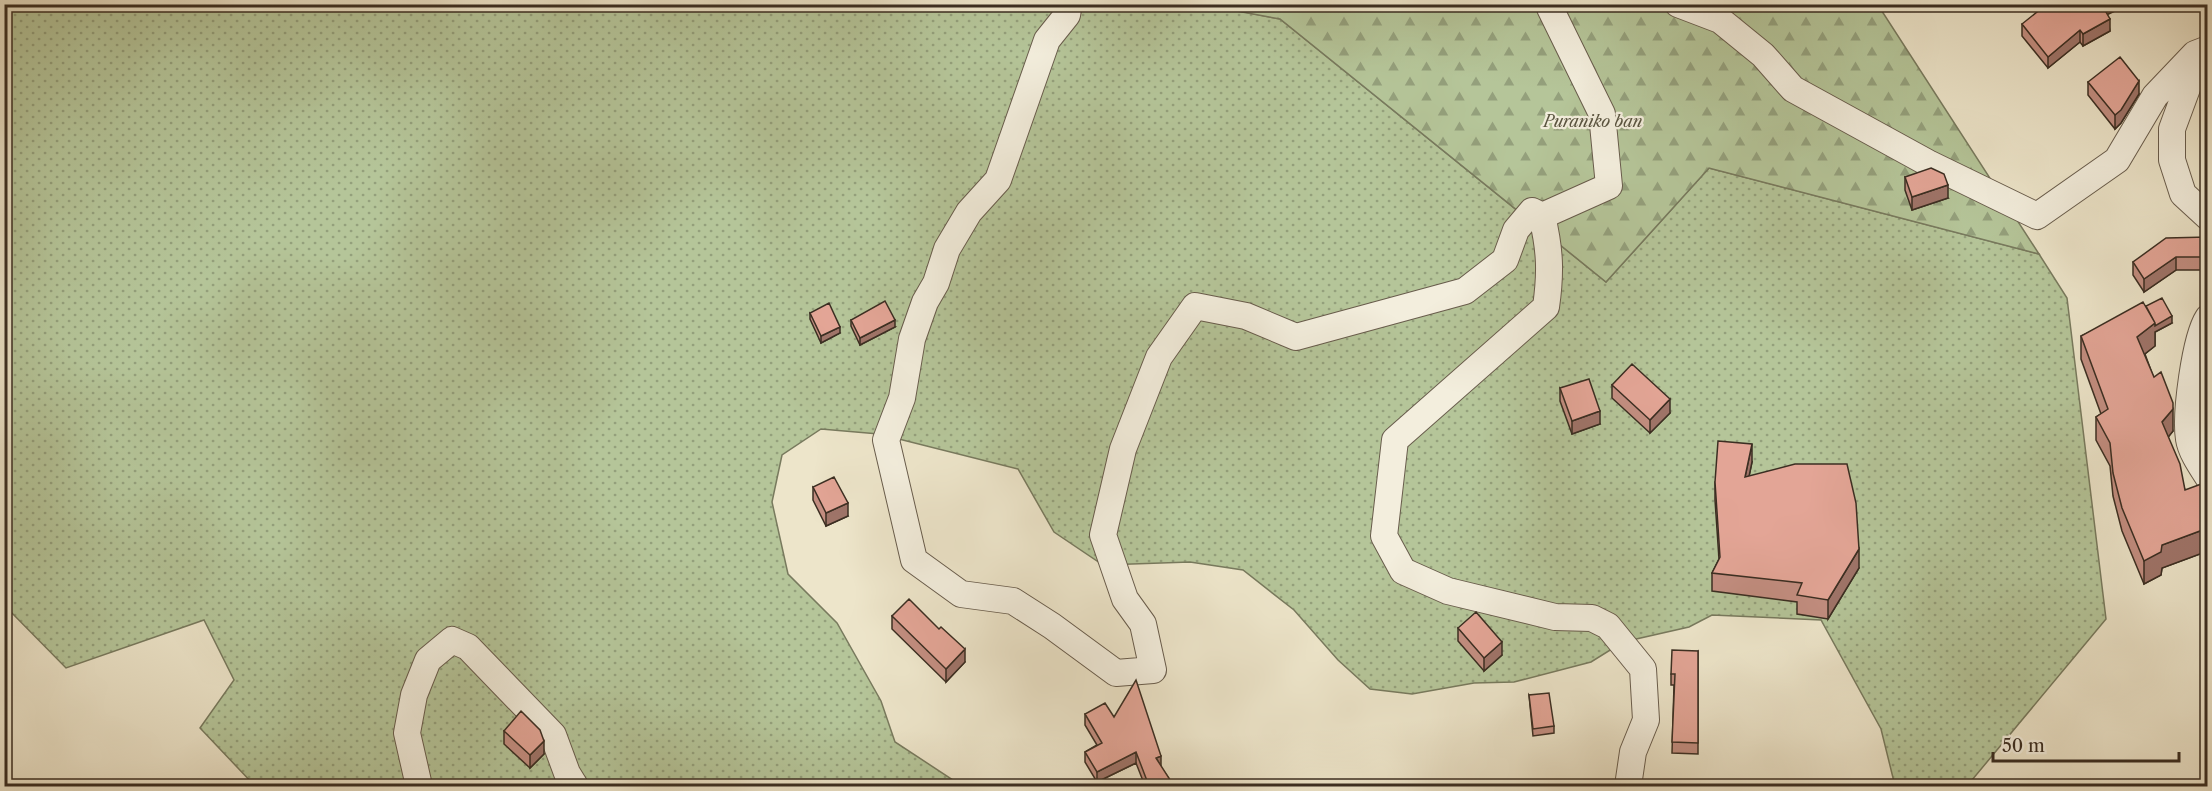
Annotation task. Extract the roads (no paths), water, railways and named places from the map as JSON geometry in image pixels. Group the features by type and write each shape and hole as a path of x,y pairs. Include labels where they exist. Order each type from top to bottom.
{"street":[{"path":"1069,4 1067,15 1047,40 998,180 969,212 947,249 936,284 925,302 912,339 902,398 886,440 914,560 961,594 1013,602 1052,626 1116,673 1153,670 1143,624 1125,599 1102,535 1123,449 1159,357 1195,306 1246,316 1296,336 1466,291 1505,260 1516,230 1532,211 1542,216"},
{"path":"1542,216 1609,186 1602,114 1550,8 1554,4"},
{"path":"1678,4 1720,20 1763,55 1792,89 1928,163 2037,216 2071,195 2117,160 2155,96 2201,52"},
{"path":"2201,52 2172,129 2172,160 2183,194 2208,217"},
{"path":"1542,216 1549,247 1551,273 1546,308 1395,440 1384,536 1404,571 1448,591 1555,617 1592,618 1608,626 1644,669 1646,720 1633,752 1628,786"},
{"path":"2208,318 2200,330 2192,380 2189,439 2208,477"},
{"path":"419,786 407,733 414,695 428,660 452,640 468,647 553,735 567,773 576,786"}],"park label":[{"name":"Puraniko ban","path":"1593,121"}]}
